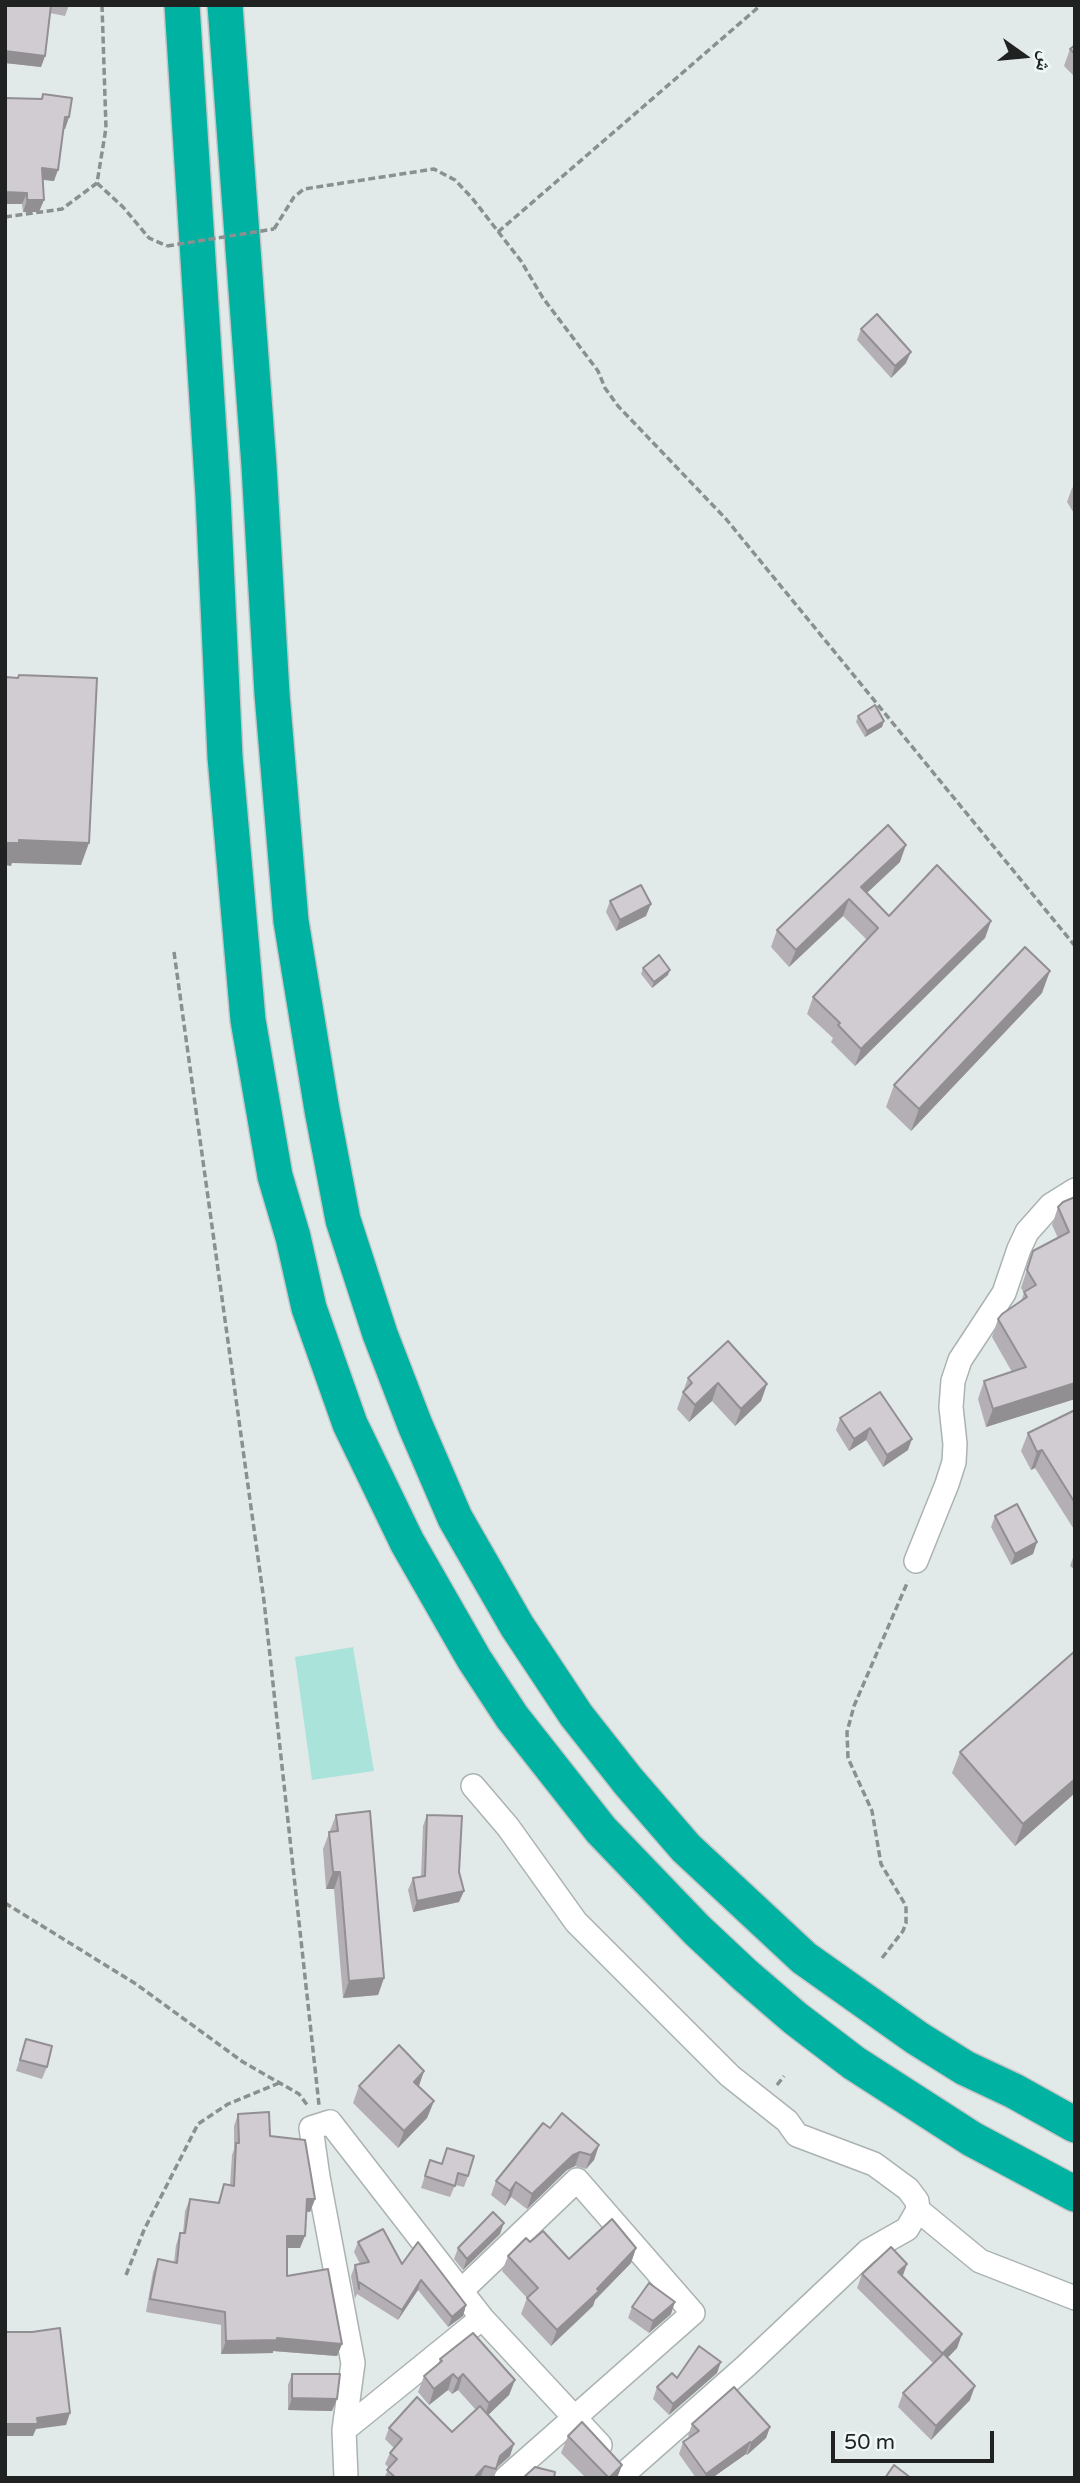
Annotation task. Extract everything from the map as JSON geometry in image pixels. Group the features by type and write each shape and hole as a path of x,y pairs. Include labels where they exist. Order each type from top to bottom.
{"highway":[{"path":"182,5 212,482 225,757 248,1020 275,1176 293,1237 309,1308 350,1424 407,1542 474,1659 512,1717 600,1830 736,1966 794,2018 914,2104 1075,2194"},
{"path":"225,5 259,466 272,694 291,921 343,1220 380,1334 415,1425 455,1518 517,1626 576,1715 628,1781 687,1848 804,1958 917,2038 965,2068 1075,2124"}],"street":[{"path":"916,1561 954,1462 951,1407 953,1381 960,1360 1004,1293 1027,1232 1051,1205 1075,1190"},
{"path":"346,2478 344,2430 353,2363 311,2127 330,2122 482,2318 629,2475 868,2250 906,2229 918,2210 917,2201 908,2189 874,2164 797,2135 786,2121 730,2076 685,2034 576,1922 508,1827 473,1786"},
{"path":"461,2291 577,2180 693,2313 506,2478"},
{"path":"918,2210 980,2261 1075,2298"},
{"path":"344,2430 482,2318"}],"path":[{"path":"5,217 62,209 97,183 106,128 102,5"},
{"path":"498,232 761,5"},
{"path":"97,183 123,206 149,237 167,246 274,229 293,197 304,189 434,170 454,180 472,198 521,261 543,298 598,371 618,406 726,519 1075,946"},
{"path":"174,952 264,1601 321,2124"},
{"path":"882,1958 903,1931 906,1906 881,1864 872,1811 848,1758 846,1732 854,1706 916,1561"},
{"path":"5,1903 136,1984 243,2062 299,2094 321,2124"},
{"path":"126,2275 144,2230 198,2124 228,2104 279,2083"}],"green space":[{"path":"353,1647 374,1771 312,1780 295,1657"}],"building":[{"path":"5,5 51,5 45,56 5,51"},
{"path":"43,94 72,98 69,117 65,117 58,170 42,168 44,200 27,200 27,193 5,192 5,98 42,99"},
{"path":"877,314 911,352 895,366 861,329"},
{"path":"19,675 97,678 89,843 19,840 19,843 5,843 5,677 18,678"},
{"path":"875,705 884,721 867,731 858,716"},
{"path":"888,825 906,845 861,887 889,916 937,865 991,921 861,1049 838,1025 840,1023 813,997 878,928 849,899 796,950 777,930"},
{"path":"641,885 651,904 620,920 610,901"},
{"path":"1025,947 1050,971 919,1109 894,1085"},
{"path":"659,955 670,970 654,982 643,968"},
{"path":"1075,1197 1075,1383 993,1409 984,1381 1026,1367 998,1319 1027,1297 1024,1292 1036,1285 1027,1270 1033,1251 1069,1232 1058,1207"},
{"path":"728,1341 767,1384 741,1409 718,1383 695,1405 683,1392 692,1383 688,1378"},
{"path":"880,1392 912,1439 887,1455 870,1428 854,1439 840,1418"},
{"path":"1075,1410 1075,1503 1042,1450 1037,1452 1028,1433"},
{"path":"1017,1504 1037,1542 1015,1554 995,1516"},
{"path":"1075,1651 1075,1779 1023,1824 960,1752"},
{"path":"370,1811 384,1978 349,1981 340,1872 333,1872 329,1832 338,1831 336,1815"},
{"path":"427,1815 462,1816 459,1872 464,1891 417,1901 413,1878 425,1876"},
{"path":"26,2039 52,2046 47,2067 20,2060"},
{"path":"399,2045 424,2071 414,2082 434,2101 404,2131 359,2086"},
{"path":"269,2112 270,2136 305,2140 315,2199 307,2199 305,2236 287,2236 287,2276 328,2269 342,2344 277,2338 226,2341 225,2312 150,2299 158,2259 177,2263 180,2233 185,2233 190,2199 219,2203 224,2184 234,2186 236,2143 239,2143 238,2114"},
{"path":"562,2113 599,2145 591,2155 580,2152 573,2155 532,2194 516,2182 510,2191 496,2181 543,2123 550,2128"},
{"path":"447,2148 474,2156 468,2176 458,2173 455,2186 425,2176 430,2160 442,2164"},
{"path":"493,2212 504,2223 467,2259 458,2248"},
{"path":"612,2219 636,2248 597,2289 599,2291 557,2330 527,2298 538,2288 508,2256 526,2238 530,2242 543,2231 569,2259"},
{"path":"383,2229 402,2264 418,2242 466,2305 452,2317 421,2280 402,2310 359,2282 359,2289 355,2265 369,2262 358,2242"},
{"path":"891,2247 907,2264 898,2272 962,2334 943,2353 975,2386 936,2426 903,2393 943,2354 862,2274"},
{"path":"649,2283 675,2302 653,2321 632,2307"},
{"path":"60,2328 70,2413 37,2418 38,2424 5,2424 5,2332"},
{"path":"473,2333 515,2380 489,2403 463,2374 458,2379 453,2374 434,2389 424,2376 442,2361 440,2359"},
{"path":"699,2346 721,2362 673,2404 657,2387 672,2373 677,2378"},
{"path":"292,2374 340,2374 337,2399 292,2398"},
{"path":"734,2387 770,2427 706,2474 683,2442 699,2431 692,2424"},
{"path":"417,2397 452,2432 480,2406 514,2444 500,2456 496,2469 485,2466 474,2478 396,2478 387,2470 397,2459 390,2453 402,2439 389,2428"},
{"path":"582,2422 622,2465 609,2478 568,2436"},
{"path":"894,2465 911,2478 885,2478"},
{"path":"535,2467 555,2472 554,2478 523,2478"}]}
